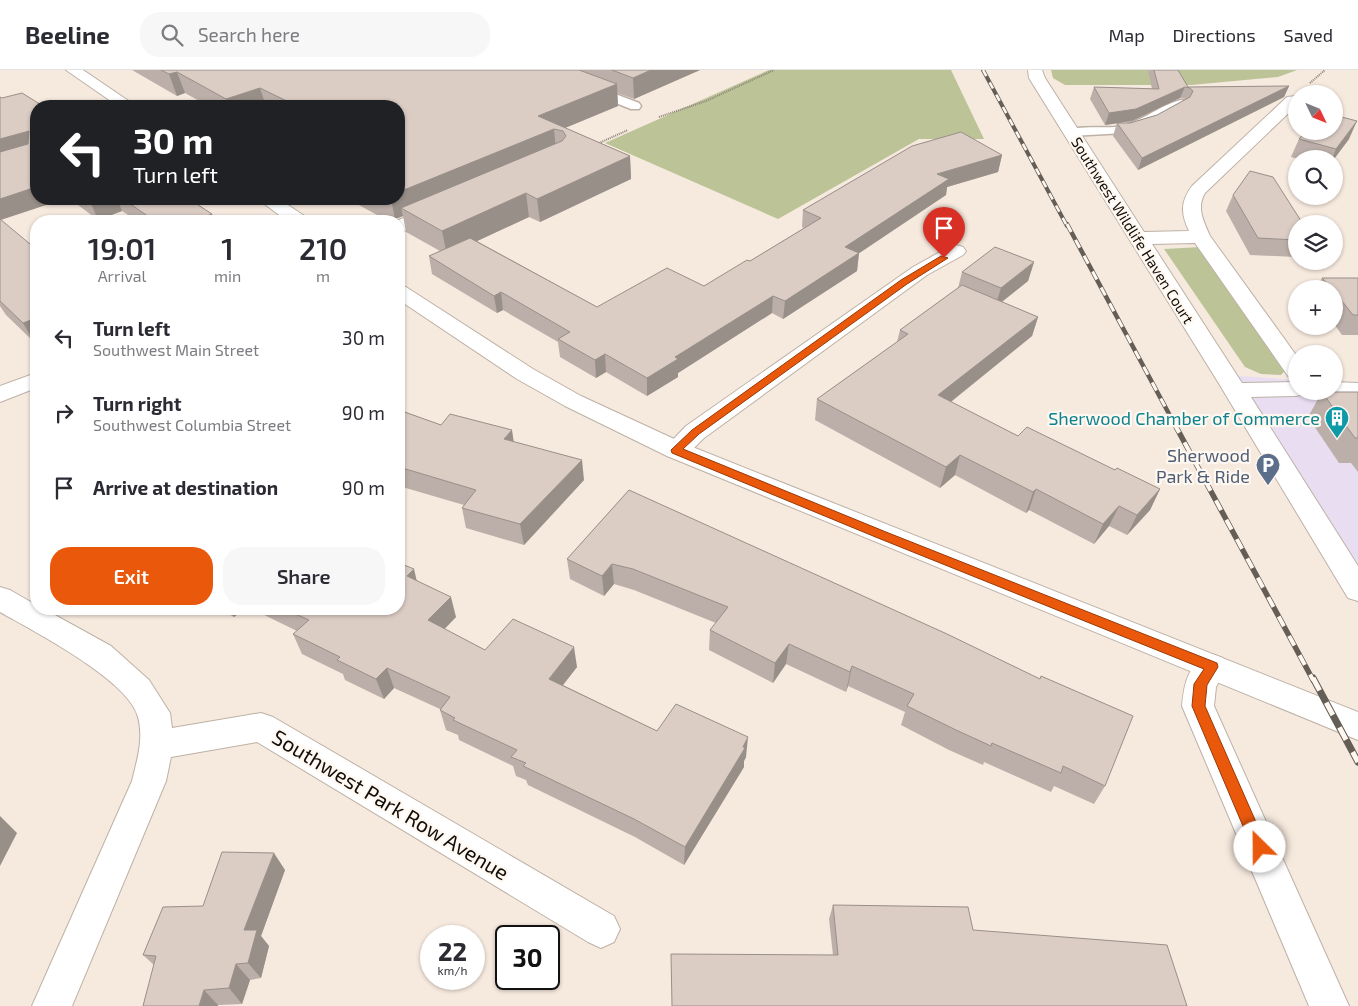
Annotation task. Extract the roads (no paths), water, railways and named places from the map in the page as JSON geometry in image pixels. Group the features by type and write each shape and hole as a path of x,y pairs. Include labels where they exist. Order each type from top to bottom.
{"street":[{"path":"73,70 119,100"},
{"name":"Southwest Wildlife Haven Court","path":"1035,70 1037,78 1358,590"},
{"path":"1288,106 1198,190 1192,198 1190,214 1201,237 1288,360"},
{"path":"405,224 452,204"},
{"path":"276,205 290,215"},
{"path":"1138,238 1201,237"},
{"path":"676,450 695,432 920,271 956,251"},
{"path":"405,295 525,374 573,401 676,450 1358,726"},
{"path":"0,395 30,382"},
{"path":"1234,390 1288,389"},
{"path":"1343,390 1358,390"},
{"path":"0,598 100,655 138,689 154,713 157,745 149,781 52,1006"},
{"path":"1212,667 1200,684 1198,706 1329,1006"},
{"name":"Southwest Park Row Avenue","path":"157,745 261,728 601,929"}],"lane":[{"path":"542,70 635,106"},
{"path":"1072,132 1131,128 1144,124 1165,110 1181,104"}],"railway":[{"path":"983,70 1067,226"},
{"path":"1067,224 1175,425"},
{"path":"1174,423 1313,680"},
{"path":"1313,678 1358,762"}],"place":[{"name":"Sherwood Chamber of Commerce","path":"1337,439"},
{"name":"Sherwood Park & Ride","path":"1268,486"}]}
